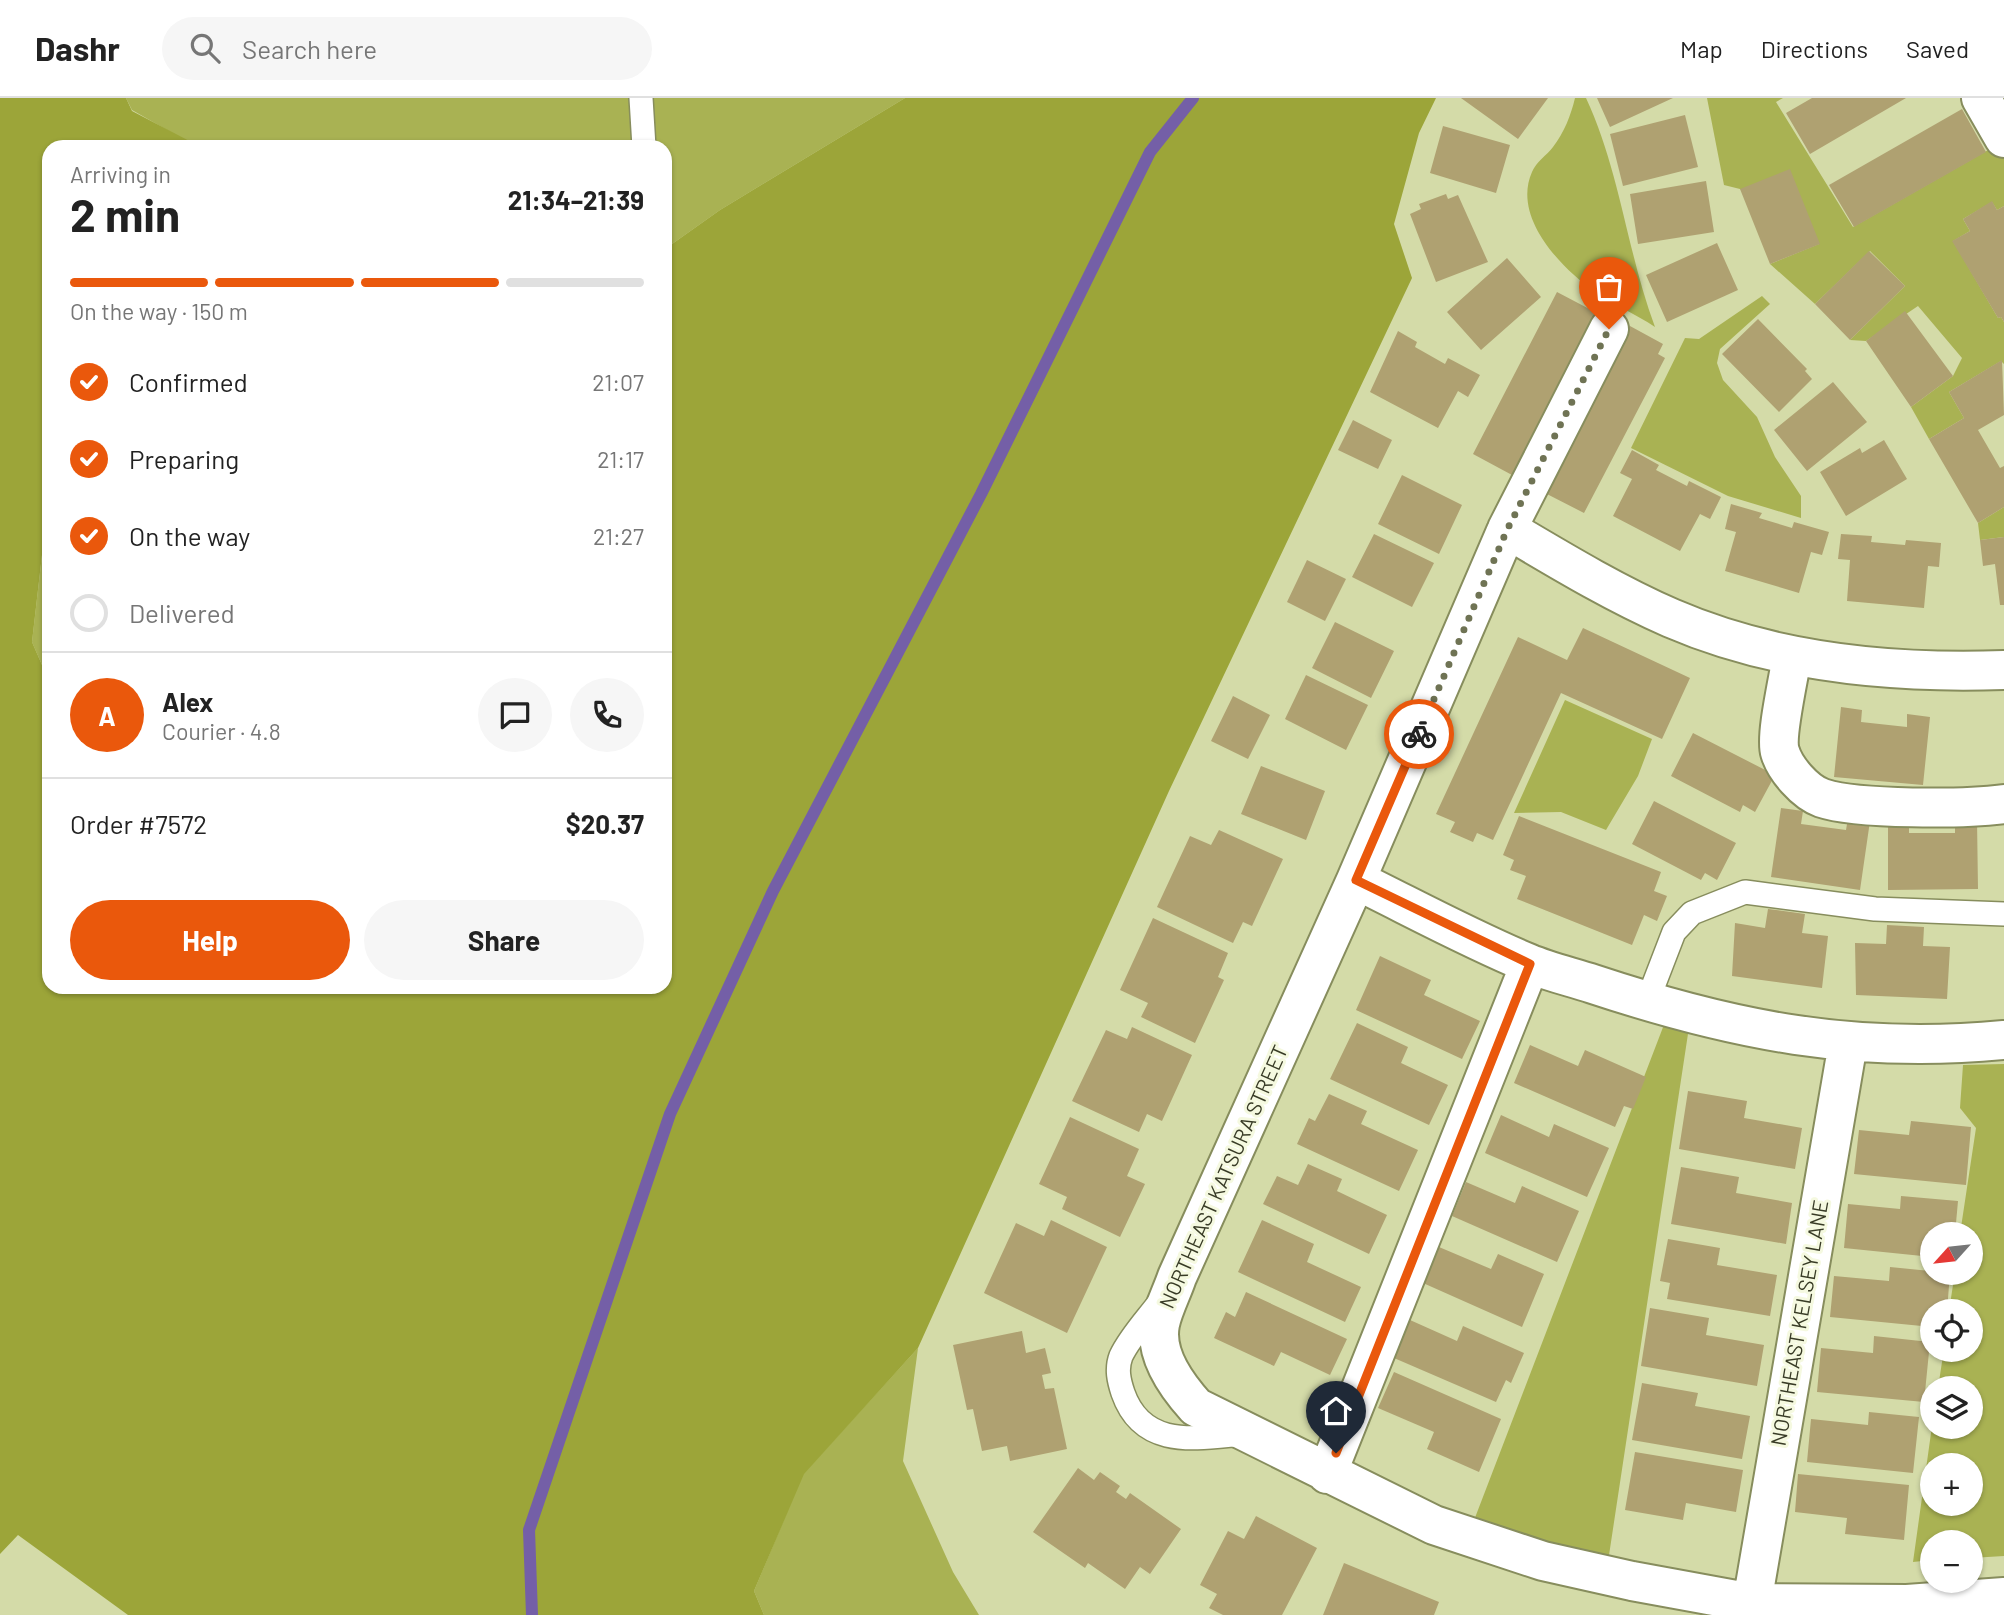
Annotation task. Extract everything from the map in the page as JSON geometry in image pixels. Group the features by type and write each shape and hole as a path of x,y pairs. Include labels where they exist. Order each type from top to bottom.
{"street":[{"path":"1981,98 2004,138"},
{"name":"NORTHEAST KATSURA STREET","path":"1609,329 1507,530 1356,880 1177,1278 1160,1325 1161,1347 1179,1388 1196,1408 1434,1525 1543,1560 1632,1581 1752,1603 1907,1604 2004,1597"},
{"path":"1507,530 1579,571 1672,618 1791,656 1879,668 2004,670"},
{"path":"1791,656 1779,751 1795,778 1821,797 1854,803 1962,807 2004,804"},
{"path":"1356,880 1530,964 1647,1002 1748,1028 1848,1043 1946,1045 2004,1040"},
{"path":"1327,1474 1530,964"},
{"name":"NORTHEAST KELSEY LANE","path":"1752,1603 1848,1043"}],"lane":[{"path":"641,98 644,140"},
{"path":"1647,1002 1674,932 1692,912 1745,892 1875,909 2004,914"},
{"path":"1177,1278 1121,1357 1118,1378 1127,1404 1144,1425 1167,1438 1248,1434"}],"green space":[{"path":"0,98 126,98 132,111 187,140 42,140 42,555 32,642 42,665 42,994 672,994 672,244 720,210 905,98 1436,98 1419,133 1394,224 1412,278 1169,791 918,1348 804,1474 754,1591 764,1615 128,1615 18,1535 0,1554"},
{"path":"126,98 905,98 720,210 672,244 672,140 185,140 132,110"},
{"path":"1575,98 1586,98 1598,126 1655,327 1581,282 1543,240 1528,206 1532,172 1561,136"},
{"path":"1707,98 1783,98 1776,102 1853,227 2004,141 2004,206 1997,210 1992,202 1963,219 1970,231 1953,241 1998,318 2001,317 2004,322 2004,364 2001,361 1949,392 1964,418 1929,439 1911,407 1953,376 1962,358 1918,306 1866,341 1850,340 1905,286 1870,251 1815,304 1770,264 1819,244 1740,189 1724,185"},
{"path":"1762,296 1770,304 1720,349 1717,363 1723,380 1757,417 1775,457 1801,496 1801,518 1728,496 1631,448 1685,338 1699,339"},
{"path":"2004,507 2004,537 1980,540 1978,523"},
{"path":"42,555 42,665 32,642"},
{"path":"1565,700 1652,739 1638,776 1606,830 1561,812 1514,813"},
{"path":"1670,1009 1691,1014 1606,1575 1468,1536"},
{"path":"2004,1064 2004,1556 1983,1557 1983,1530 1920,1530 1920,1561 1913,1562 1920,1512 1920,1516 1983,1516 1983,1453 1928,1453 1930,1439 1983,1439 1983,1376 1940,1376 1942,1362 1983,1362 1983,1299 1951,1299 1953,1285 1983,1285 1983,1222 1962,1222 1976,1128 1960,1108 1963,1065"},
{"path":"918,1348 903,1461 953,1572 979,1615 764,1615 754,1591 803,1474"}],"building":[{"path":"1461,98 1548,98 1518,139"},
{"path":"1597,98 1673,98 1610,127"},
{"path":"1812,98 1906,98 1810,154 1786,113"},
{"path":"1962,109 1986,152 1854,227 1829,185"},
{"path":"1685,115 1698,167 1623,186 1610,134"},
{"path":"1443,126 1510,145 1496,193 1430,173"},
{"path":"1790,169 1820,244 1770,264 1740,189"},
{"path":"1706,181 1714,232 1638,244 1630,194"},
{"path":"1446,194 1448,199 1458,195 1488,262 1436,282 1410,214 1421,209 1419,204"},
{"path":"1992,201 1997,210 2004,206 2004,322 2001,317 1998,318 1952,241 1970,231 1963,219"},
{"path":"1717,243 1738,290 1667,322 1646,275"},
{"path":"1869,251 1905,286 1850,340 1815,304"},
{"path":"1507,258 1541,297 1481,350 1447,312"},
{"path":"1557,292 1597,313 1512,475 1473,454"},
{"path":"1905,311 1953,376 1911,407 1866,341"},
{"path":"1758,319 1807,369 1805,371 1812,379 1779,412 1722,354"},
{"path":"1630,326 1663,344 1658,354 1665,358 1584,513 1543,492"},
{"path":"1398,331 1417,342 1415,347 1445,364 1448,358 1480,375 1468,397 1458,391 1438,428 1370,392"},
{"path":"2002,360 2004,415 1978,430 2000,468 2004,466 2004,507 1978,523 1929,439 1964,418 1949,392"},
{"path":"1833,382 1867,422 1807,471 1774,430"},
{"path":"1353,420 1392,440 1378,469 1338,450"},
{"path":"1884,440 1907,479 1846,516 1820,472 1860,448 1862,453"},
{"path":"1632,450 1659,465 1656,470 1687,486 1689,481 1721,497 1710,519 1700,514 1680,551 1613,516 1632,479 1620,473"},
{"path":"1402,475 1462,505 1439,554 1378,524"},
{"path":"1731,504 1762,513 1759,518 1792,528 1794,522 1829,532 1822,555 1811,552 1799,593 1725,571 1736,532 1725,529"},
{"path":"1374,534 1434,563 1412,607 1352,577"},
{"path":"1841,534 1872,536 1871,542 1905,545 1906,540 1941,543 1939,567 1928,566 1924,608 1847,601 1850,560 1838,559"},
{"path":"2004,537 2004,605 2000,605 1995,564 1983,566 1980,540"},
{"path":"1307,560 1346,579 1325,621 1287,602"},
{"path":"1335,622 1394,651 1371,698 1312,668"},
{"path":"1583,628 1690,678 1662,739 1561,693 1493,840 1477,833 1473,842 1450,832 1455,822 1436,814 1518,637 1567,660"},
{"path":"1306,675 1368,705 1346,750 1285,719"},
{"path":"1233,696 1270,715 1248,759 1211,741"},
{"path":"1841,707 1862,710 1861,722 1907,727 1907,714 1930,717 1923,785 1834,777"},
{"path":"1693,733 1775,775 1755,812 1743,805 1740,812 1671,776"},
{"path":"1261,766 1325,791 1306,840 1241,814"},
{"path":"1654,801 1736,843 1717,880 1705,873 1701,880 1632,844"},
{"path":"1781,808 1803,811 1801,824 1846,830 1848,818 1870,821 1860,890 1771,877"},
{"path":"1519,816 1661,872 1654,891 1667,896 1657,921 1644,915 1632,945 1517,899 1526,876 1510,870 1514,860 1503,855"},
{"path":"1955,820 1977,820 1978,889 1888,890 1888,821 1909,821 1909,833 1955,833"},
{"path":"1219,830 1283,859 1252,926 1243,922 1233,943 1157,907 1190,836 1211,845"},
{"path":"1768,909 1805,914 1802,933 1828,936 1822,988 1732,976 1735,923 1765,928"},
{"path":"1153,918 1228,953 1218,977 1224,980 1195,1043 1141,1017 1148,1003 1120,990"},
{"path":"1887,925 1924,927 1923,946 1950,947 1947,999 1856,995 1855,943 1886,944"},
{"path":"1380,956 1431,980 1424,995 1480,1021 1462,1059 1356,1010"},
{"path":"1357,1023 1408,1047 1401,1063 1448,1085 1429,1125 1330,1079"},
{"path":"1132,1027 1192,1055 1162,1121 1147,1114 1139,1132 1072,1101 1106,1030 1127,1039"},
{"path":"1530,1045 1578,1066 1585,1050 1646,1077 1633,1109 1624,1106 1615,1127 1514,1083"},
{"path":"1688,1091 1747,1101 1744,1118 1802,1128 1795,1169 1679,1149"},
{"path":"1329,1094 1367,1111 1361,1124 1418,1150 1399,1191 1297,1144 1309,1118 1315,1121"},
{"path":"1501,1115 1549,1137 1554,1124 1609,1148 1587,1197 1485,1153"},
{"path":"1070,1117 1139,1149 1127,1176 1145,1184 1120,1237 1062,1209 1067,1197 1039,1184"},
{"path":"1911,1121 1971,1127 1966,1185 1854,1174 1859,1130 1909,1135"},
{"path":"1308,1164 1342,1179 1337,1191 1387,1215 1369,1254 1263,1204 1277,1176 1298,1185"},
{"path":"1681,1167 1739,1177 1736,1193 1792,1203 1786,1244 1671,1224"},
{"path":"1466,1182 1515,1203 1522,1186 1579,1211 1557,1262 1452,1216"},
{"path":"1901,1196 1958,1201 1956,1222 1920,1222 1920,1256 1844,1248 1848,1204 1900,1209"},
{"path":"1051,1220 1107,1247 1067,1333 984,1293 1016,1223 1044,1236"},
{"path":"1262,1220 1314,1244 1307,1262 1361,1287 1345,1322 1238,1272"},
{"path":"1668,1239 1720,1248 1717,1265 1777,1275 1770,1316 1667,1299 1670,1283 1660,1281"},
{"path":"1439,1247 1491,1269 1498,1254 1544,1274 1522,1327 1423,1283"},
{"path":"1890,1267 1920,1270 1920,1285 1949,1285 1948,1299 1920,1299 1920,1326 1830,1317 1834,1276 1889,1281"},
{"path":"1246,1292 1347,1339 1330,1375 1281,1352 1274,1366 1214,1338 1226,1312 1235,1317"},
{"path":"1650,1308 1709,1318 1706,1335 1764,1345 1757,1386 1641,1366"},
{"path":"1410,1320 1457,1341 1463,1326 1524,1353 1511,1383 1506,1380 1496,1402 1394,1358"},
{"path":"1022,1331 1026,1353 1045,1348 1051,1373 1042,1375 1045,1389 1054,1388 1067,1449 1010,1461 1007,1446 982,1451 973,1409 967,1410 953,1345"},
{"path":"1874,1336 1920,1341 1920,1362 1928,1362 1927,1376 1920,1376 1920,1402 1817,1392 1821,1348 1873,1353"},
{"path":"1394,1372 1501,1419 1479,1472 1427,1449 1434,1432 1378,1408"},
{"path":"1642,1383 1698,1393 1695,1406 1750,1416 1742,1459 1632,1440"},
{"path":"1869,1412 1919,1417 1913,1473 1807,1462 1811,1419 1868,1425"},
{"path":"1635,1452 1743,1470 1736,1512 1686,1503 1683,1520 1625,1510"},
{"path":"1078,1468 1094,1480 1100,1472 1120,1486 1116,1492 1126,1499 1130,1493 1181,1529 1150,1574 1140,1567 1125,1589 1088,1563 1085,1568 1033,1532"},
{"path":"1798,1474 1909,1485 1904,1540 1845,1534 1847,1518 1795,1512"},
{"path":"1256,1516 1317,1548 1282,1615 1223,1615 1209,1608 1217,1594 1200,1585 1228,1531 1244,1539"},
{"path":"1344,1563 1439,1602 1434,1615 1323,1615"}],"waterway":[{"path":"532,1615 529,1530 670,1114 773,891 981,494 1150,152 1193,98"}],"way so far":[{"path":"1419,734 1523,495 1609,329"}],"route":[{"path":"1336,1453 1530,964 1356,880 1419,734"}]}
